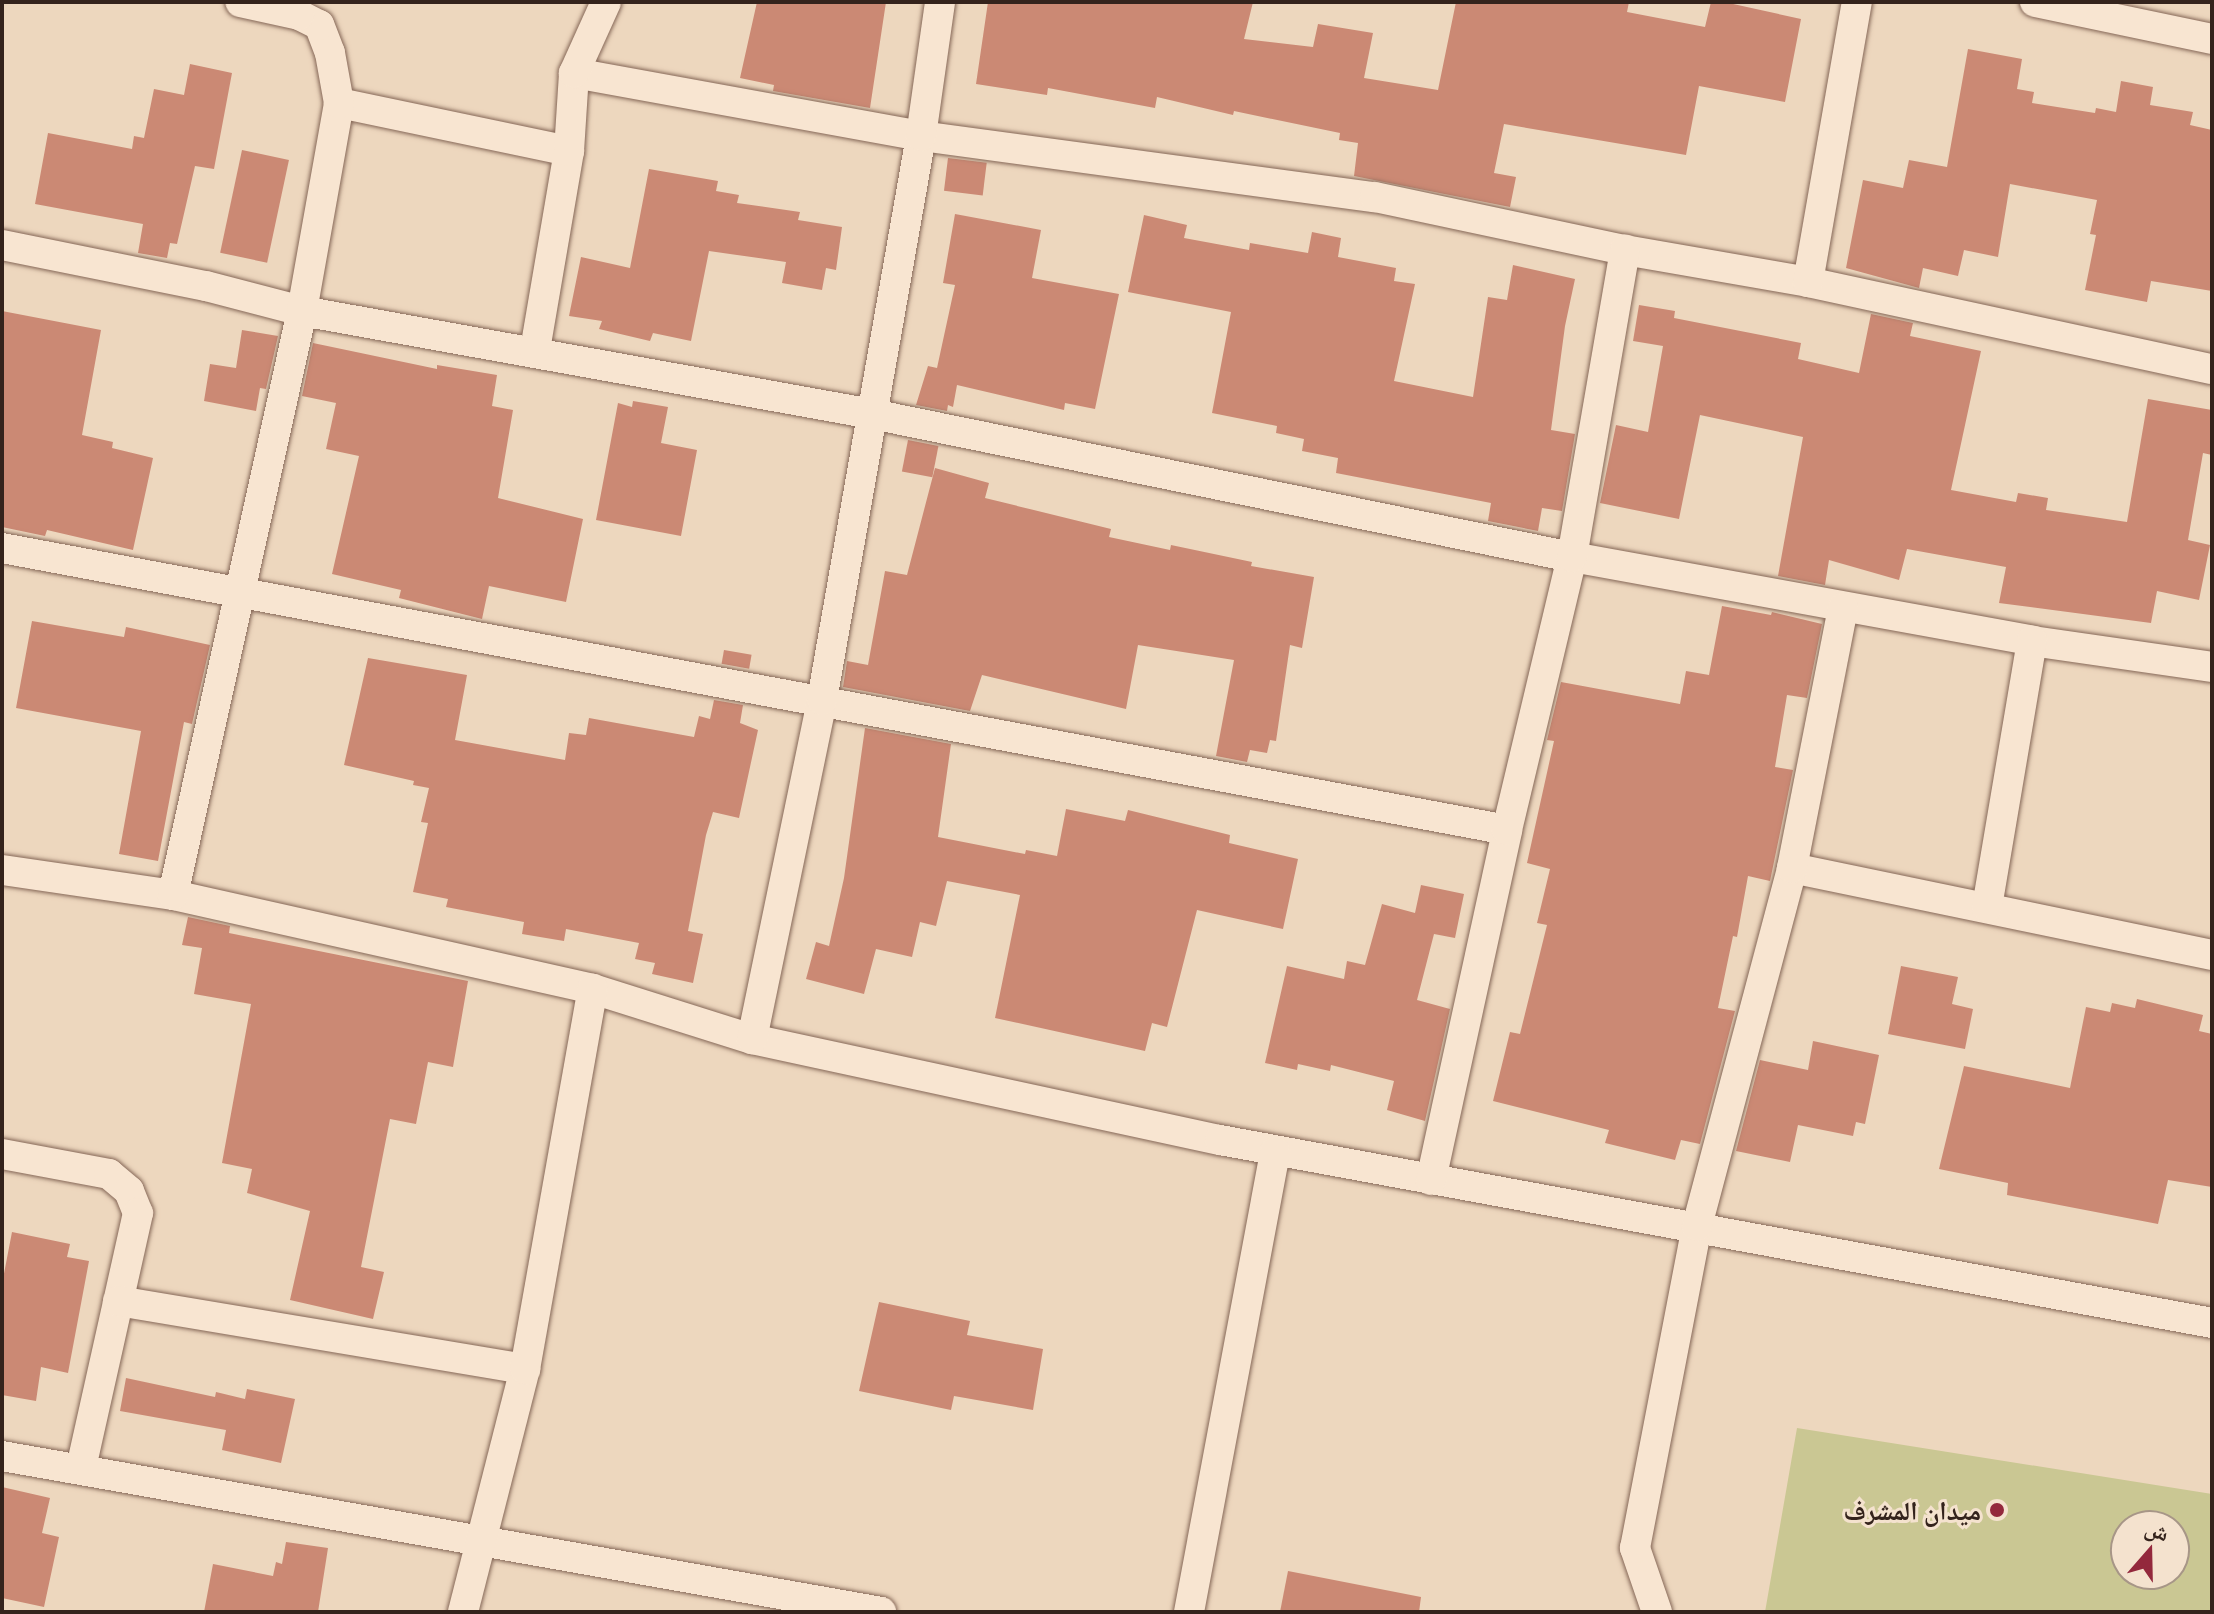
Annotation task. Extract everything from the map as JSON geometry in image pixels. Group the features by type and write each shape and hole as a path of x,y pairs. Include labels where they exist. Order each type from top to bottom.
{"street":[{"path":"173,895 302,311 339,103 330,53 319,25 299,15 240,2"},
{"path":"535,350 569,151 574,73 606,2"},
{"path":"752,1039 822,700 921,136 940,2"},
{"path":"1808,282 1857,2"},
{"path":"2035,2 2212,39"},
{"path":"574,73 921,136 1375,197 1625,250 1808,282 2212,369"},
{"path":"339,103 569,151"},
{"path":"2,245 206,286 302,311 535,350 872,414 1572,557 1843,608 2032,641 2210,658"},
{"path":"1431,1180 1507,830 1572,557 1625,250"},
{"path":"2,548 1507,830"},
{"path":"1657,1612 1635,1548 1697,1226 1792,868 1843,608"},
{"path":"1987,907 2032,641"},
{"path":"1792,868 2212,955"},
{"path":"2,870 173,895 593,989 752,1039 1275,1152 1697,1226 2212,1323"},
{"path":"463,1612 525,1369 593,989"},
{"path":"1189,1612 1275,1152"},
{"path":"2,1154 109,1174 129,1191 138,1213 81,1469"},
{"path":"118,1301 525,1369"},
{"path":"2,1456 482,1538 881,1612"}],"shaded area":[{"name":"ميدان المشرف","path":"1797,1428 2212,1494 2212,1612 1765,1612"}],"building":[{"path":"757,2 886,2 870,108 773,91 774,85 740,78"},
{"path":"988,2 1253,2 1244,39 1313,47 1318,24 1373,33 1364,78 1438,90 1456,2 1629,2 1627,12 1705,27 1711,2 1724,2 1801,19 1785,102 1699,86 1686,155 1504,124 1494,173 1516,177 1510,207 1354,176 1358,143 1339,140 1340,133 1234,111 1233,115 1157,97 1155,108 1048,88 1047,95 976,84"},
{"path":"1968,49 2022,59 2017,89 2034,92 2032,103 2095,113 2096,108 2116,112 2121,81 2153,87 2150,105 2193,112 2190,125 2212,130 2212,291 2151,281 2147,302 2085,290 2096,235 2090,234 2097,200 2010,184 1998,257 1964,250 1958,276 1923,268 1919,288 1846,268 1863,180 1903,188 1909,160 1947,167"},
{"path":"190,64 232,73 214,169 195,166 177,244 170,243 167,258 138,253 143,224 35,204 48,133 132,149 134,136 144,138 154,89 184,95"},
{"path":"242,150 289,160 267,263 220,253"},
{"path":"948,158 987,163 983,196 944,191"},
{"path":"649,169 718,181 716,191 739,195 737,203 800,212 798,220 842,227 836,270 826,268 822,290 782,283 786,262 709,251 691,341 653,333 650,341 599,329 602,321 569,316 581,257 630,268"},
{"path":"955,214 1041,230 1032,278 1119,294 1095,409 1065,403 1064,410 957,385 953,407 948,405 947,411 916,405 928,366 937,368 955,285 943,283"},
{"path":"1144,215 1187,225 1184,238 1249,250 1250,243 1308,253 1312,232 1341,238 1338,257 1396,268 1394,281 1415,284 1394,381 1473,397 1488,297 1507,300 1513,265 1575,279 1565,326 1551,430 1575,434 1562,511 1542,508 1538,531 1488,521 1491,503 1336,473 1338,458 1302,451 1304,439 1276,433 1277,426 1212,413 1231,312 1128,292"},
{"path":"1639,305 1675,311 1674,318 1801,343 1798,359 1859,373 1871,314 1913,323 1910,336 1981,351 1951,490 2016,502 2018,493 2048,498 2046,510 2127,522 2148,399 2212,410 2212,455 2203,453 2188,540 2210,545 2199,600 2157,591 2151,623 1999,603 2006,567 1907,549 1899,580 1829,560 1825,585 1778,576 1803,437 1700,415 1679,519 1600,503 1616,425 1648,432 1663,346 1633,341"},
{"path":"2,311 101,330 82,435 113,442 112,448 153,458 133,550 47,530 45,536 2,527"},
{"path":"242,330 278,336 266,389 260,388 256,411 204,401 210,364 236,368"},
{"path":"313,343 437,369 437,365 497,375 492,406 513,410 498,498 583,519 566,602 489,586 482,619 399,598 401,590 332,574 359,456 326,449 336,403 302,396"},
{"path":"633,401 668,407 661,443 697,450 681,536 596,520 618,403 632,407"},
{"path":"908,440 938,446 932,477 902,471"},
{"path":"935,468 989,483 985,498 1111,529 1109,537 1170,550 1171,545 1252,562 1251,566 1314,577 1302,648 1290,645 1276,741 1270,740 1267,753 1250,750 1247,762 1216,756 1234,660 1138,645 1126,709 982,675 970,711 843,687 847,661 868,665 885,571 907,575"},
{"path":"1722,606 1771,615 1772,612 1822,624 1807,698 1787,695 1775,767 1793,770 1770,881 1748,876 1737,937 1733,936 1718,1008 1735,1011 1700,1144 1681,1140 1675,1160 1605,1143 1609,1130 1493,1101 1510,1032 1520,1034 1547,925 1537,923 1550,869 1527,863 1554,741 1547,740 1561,682 1680,704 1686,671 1709,675"},
{"path":"32,621 124,637 126,627 210,645 192,724 184,722 158,861 119,854 141,731 16,708"},
{"path":"724,650 752,655 749,669 722,664"},
{"path":"368,658 467,675 455,740 565,760 569,733 586,735 589,718 694,737 699,716 710,719 714,700 743,705 740,723 758,730 739,818 713,812 706,835 688,931 703,934 693,983 652,974 655,963 635,959 639,943 566,929 564,941 522,934 524,922 446,907 448,899 413,892 428,823 421,822 429,788 413,785 414,781 344,765"},
{"path":"865,728 951,744 938,837 1025,854 1026,850 1057,856 1066,809 1125,821 1128,810 1230,835 1229,843 1298,859 1283,929 1197,910 1167,1027 1152,1023 1145,1051 995,1018 1020,895 947,881 936,926 920,922 912,957 876,949 864,994 806,979 816,942 829,946 844,878"},
{"path":"1421,885 1464,894 1455,938 1434,934 1417,1000 1450,1009 1425,1121 1387,1110 1394,1081 1331,1065 1330,1071 1298,1064 1297,1070 1265,1063 1287,966 1344,979 1347,961 1365,965 1382,904 1415,913"},
{"path":"188,917 230,926 229,933 468,981 453,1067 428,1062 416,1124 390,1119 361,1267 384,1272 373,1319 290,1300 310,1211 247,1193 252,1169 222,1163 251,1004 194,994 202,948 182,945"},
{"path":"1901,966 1958,977 1952,1004 1973,1009 1965,1049 1888,1034"},
{"path":"2137,999 2203,1015 2199,1031 2212,1034 2212,1187 2168,1180 2158,1224 2007,1195 2008,1183 1939,1169 1964,1066 2070,1088 2086,1007 2110,1012 2112,1003 2135,1008"},
{"path":"1813,1041 1879,1055 1865,1124 1856,1122 1853,1136 1798,1125 1790,1162 1736,1151 1760,1060 1808,1070"},
{"path":"12,1232 70,1244 67,1257 89,1261 68,1373 41,1367 36,1401 2,1395 2,1284"},
{"path":"879,1302 970,1321 967,1335 1043,1349 1033,1410 954,1396 951,1410 859,1391"},
{"path":"126,1378 215,1397 216,1392 245,1399 247,1389 295,1399 281,1463 222,1450 226,1430 120,1411"},
{"path":"2,1487 50,1498 42,1533 59,1537 44,1607 2,1598"},
{"path":"286,1542 328,1548 318,1612 204,1612 213,1564 273,1576 276,1562 282,1564"},
{"path":"1288,1571 1421,1597 1419,1612 1280,1612"}],"place":[{"name":"ميدان المشرف","path":"1997,1510"}]}
